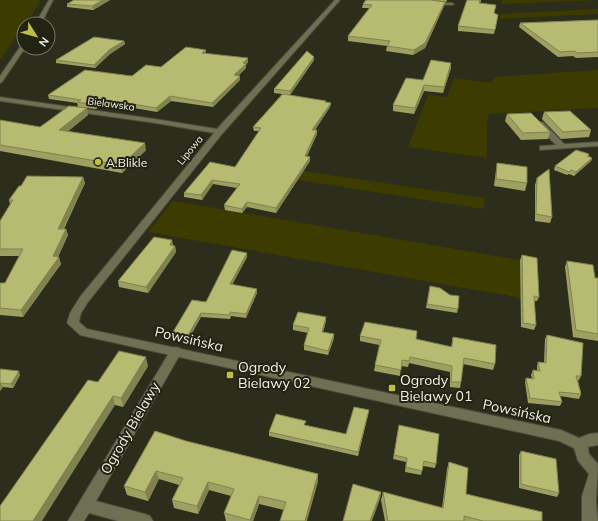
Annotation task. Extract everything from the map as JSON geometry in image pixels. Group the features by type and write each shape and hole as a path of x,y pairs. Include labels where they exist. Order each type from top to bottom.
{"street":[{"path":"43,16 51,0"},
{"name":"Lipowa","path":"73,323 73,318 77,309 219,132 338,0"},
{"path":"423,2 452,4"},
{"path":"0,81 16,56"},
{"name":"Bielawska","path":"0,99 219,132"},
{"path":"534,118 563,147"},
{"path":"543,148 598,144"},
{"name":"Powsińska","path":"73,323 84,332 561,436 581,445"},
{"name":"Ogrody Bielawy","path":"76,521 176,351"},
{"path":"590,521 588,505 590,484 598,472 583,460 580,450 581,445 590,439 597,437"},
{"path":"85,505 145,521"}],"shaded area":[{"path":"0,0 40,0 31,16 16,16 16,37 0,60"},
{"path":"502,0 598,0 501,4"},
{"path":"598,9 598,14 500,19 500,14"},
{"path":"598,70 598,108 489,114 487,125 487,158 408,147 428,95 447,97 454,78 492,83 494,77"},
{"path":"303,171 485,198 483,209 298,180"},
{"path":"173,201 520,260 521,298 148,232"}],"building":[{"path":"74,0 103,0 92,6 67,4"},
{"path":"366,0 431,0 445,2 425,43 414,50 387,46 390,41 348,36 372,5 363,4"},
{"path":"467,0 480,0 479,3 496,5 494,13 498,15 495,30 458,26"},
{"path":"598,20 598,52 577,53 575,51 560,52 520,23"},
{"path":"94,37 124,41 109,50 94,65 56,60"},
{"path":"186,47 206,50 202,53 248,58 243,63 246,64 234,75 240,76 212,103 170,96 156,108 127,103 123,106 98,102 95,105 77,102 81,100 48,95 85,70 132,76 146,65 161,67"},
{"path":"307,51 314,57 290,91 274,89"},
{"path":"431,60 451,63 444,87 424,85 415,108 393,105 406,78 423,80"},
{"path":"283,94 331,103 312,130 317,130 305,156 310,157 276,208 247,202 242,209 224,205 240,184 212,180 201,195 184,193 210,162 235,167 261,128 253,127"},
{"path":"69,106 87,108 59,130 145,143 121,165 0,145 0,120 40,127"},
{"path":"570,111 591,130 563,132 544,112"},
{"path":"531,113 550,132 523,133 507,114"},
{"path":"576,150 589,154 587,156 592,158 576,172 571,170 569,172 555,166"},
{"path":"497,163 527,167 527,183 496,179"},
{"path":"549,169 552,217 536,214 537,178"},
{"path":"27,176 83,177 58,229 66,229 53,256 59,257 21,310 0,308 0,283 5,283 23,249 0,249 0,221 13,200 9,200"},
{"path":"154,237 172,240 170,245 175,246 146,287 118,281"},
{"path":"232,250 247,253 230,284 257,289 246,314 230,312 230,315 201,313 188,335 173,332 192,300 206,302"},
{"path":"522,255 537,258 539,297 534,296 536,325 523,323"},
{"path":"567,261 593,265 595,278 598,278 598,334 576,330"},
{"path":"430,286 440,288 450,295 459,296 458,309 427,304"},
{"path":"298,312 326,317 322,332 334,334 328,351 304,345 309,328 293,325"},
{"path":"365,322 417,331 416,339 452,347 453,337 496,345 495,364 464,358 461,382 451,382 452,366 410,357 409,361 402,360 401,370 375,365 381,340 360,336"},
{"path":"547,335 583,343 581,376 576,376 581,394 559,392 562,402 530,398 526,378 534,379 533,370 540,371 538,362 546,363"},
{"path":"119,351 146,357 121,398 113,396 33,521 0,521 0,506 88,380 98,382"},
{"path":"0,369 19,371 11,384 0,384"},
{"path":"354,407 369,410 358,452 269,432 276,414 306,421 304,425 346,434"},
{"path":"399,425 439,434 436,464 424,461 422,471 406,467 407,458 394,455"},
{"path":"155,431 186,441 318,474 305,521 280,521 286,502 259,496 250,520 224,513 234,489 208,482 197,506 172,500 183,478 156,471 145,492 124,486"},
{"path":"521,451 556,459 559,493 521,484"},
{"path":"449,462 468,468 466,494 542,512 542,521 483,521 464,516 464,521 388,521 383,492 443,508"},
{"path":"353,484 381,492 370,521 343,521"}],"place":[{"name":"A.Blikle","path":"98,162"},
{"name":"Ogrody Bielawy 02","path":"230,375"},
{"name":"Ogrody Bielawy 01","path":"392,388"}]}
